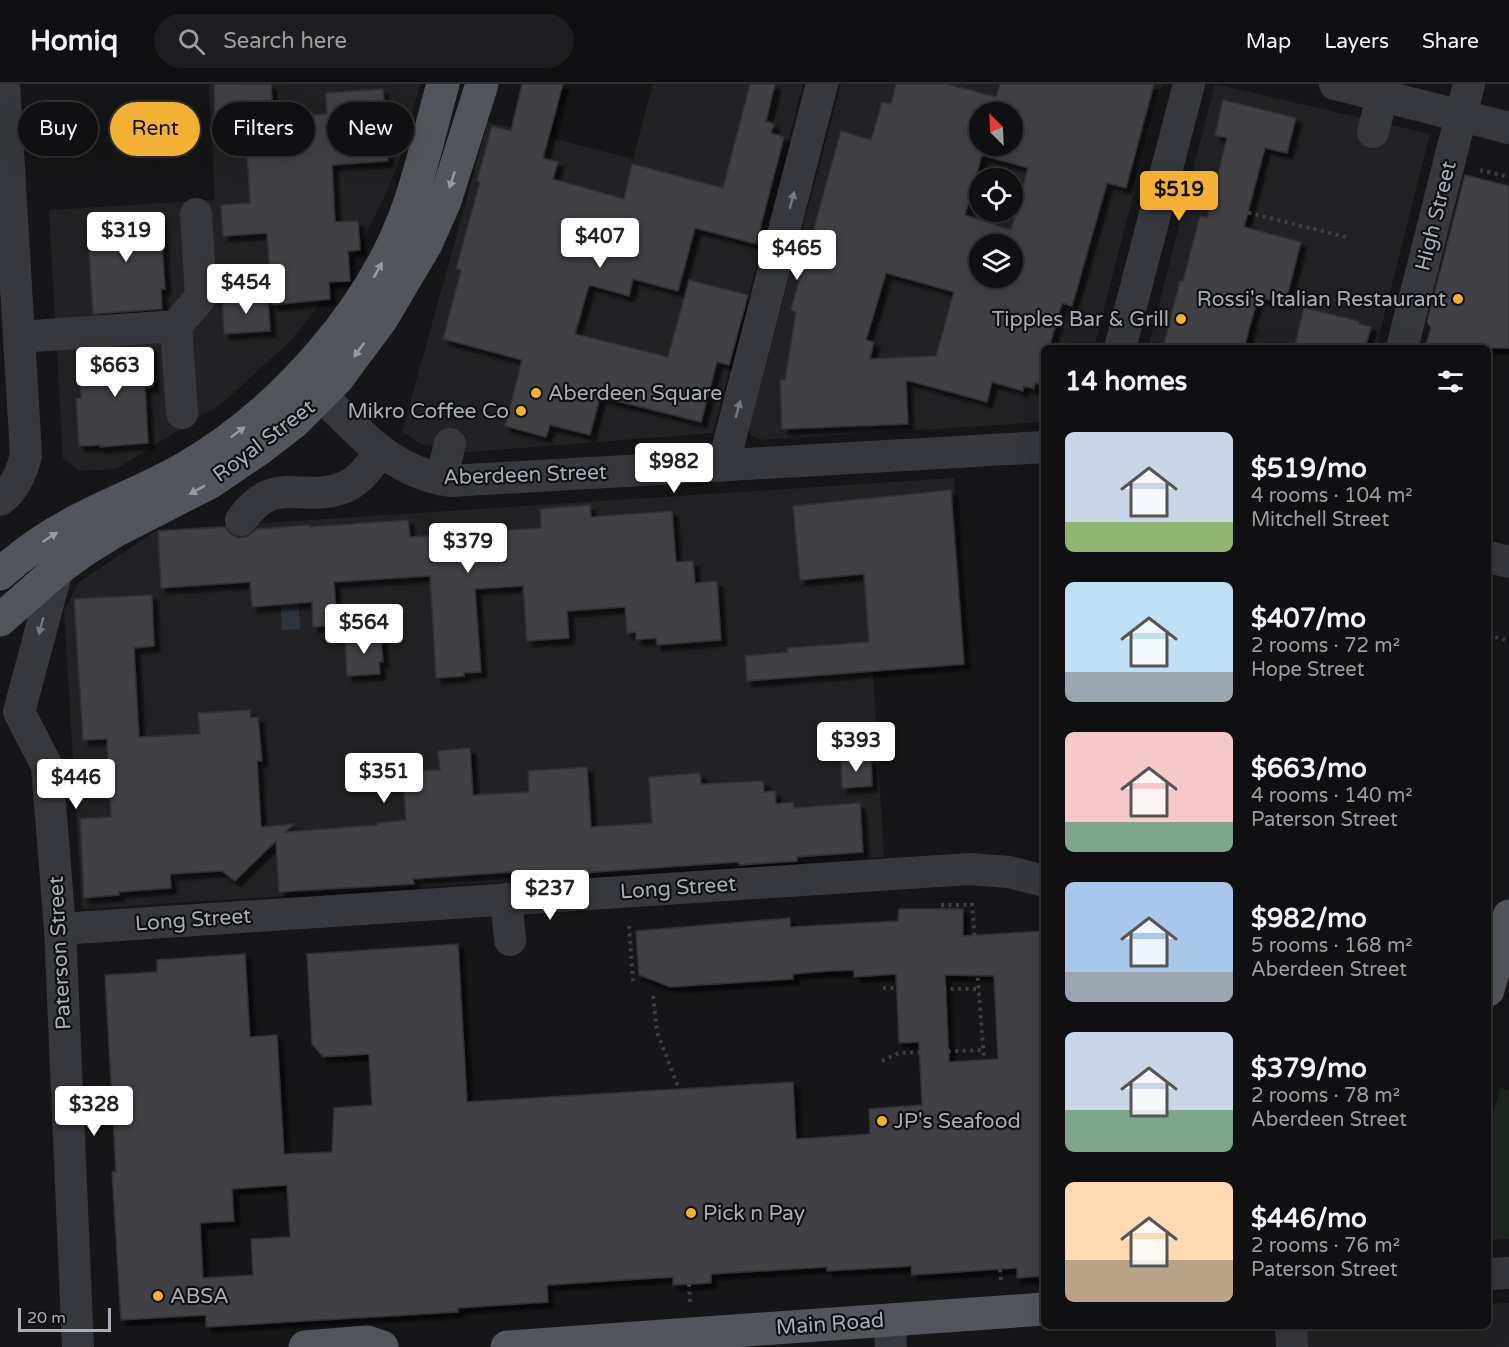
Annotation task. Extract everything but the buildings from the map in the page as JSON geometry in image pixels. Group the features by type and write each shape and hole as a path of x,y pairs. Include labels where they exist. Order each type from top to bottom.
{"main road":[{"name":"Royal Street","path":"0,574 47,538 69,525 202,458 263,413 298,378 352,313 394,241 410,203 443,84"},
{"name":"Royal Street","path":"0,620 57,570 117,530 180,500 218,478 293,423 322,396 381,320 426,244 445,201 482,84"},
{"path":"1491,979 1509,916"},
{"name":"Main Road","path":"507,1347 890,1334 1003,1312 1041,1309"},
{"path":"305,1347 368,1342 382,1347"}],"street":[{"path":"0,500 14,486 22,471 26,455 4,84"},
{"path":"723,466 822,84"},
{"path":"1121,345 1189,84"},
{"path":"1335,84 1509,128"},
{"name":"High Street","path":"1403,345 1470,84"},
{"path":"1373,132 1382,97"},
{"path":"182,413 176,326 201,297 196,214"},
{"path":"19,337 176,326"},
{"name":"Aberdeen Street","path":"322,396 381,452 410,470 441,479 473,481 1041,447"},
{"path":"441,479 450,444"},
{"path":"241,520 255,502 277,492 291,490 321,493 347,486 359,478 381,452"},
{"path":"1491,557 1509,562"},
{"name":"Paterson Street","path":"57,570 19,712 47,766 60,928 78,1347"},
{"name":"Long Street","path":"60,928 969,869 1009,872 1041,880"},
{"path":"506,899 510,940"},
{"path":"1491,1274 1509,1273"},
{"path":"1291,1329 1292,1347"}],"path":[{"path":"1161,191 1346,237"},
{"path":"1491,636 1509,641"},
{"path":"969,869 1003,1312"},
{"path":"629,926 633,981"},
{"path":"883,988 980,989"},
{"path":"653,996 657,1032 679,1089"},
{"path":"882,1061 899,1053 984,1050"}],"shaded area":[{"path":"209,84 420,84 414,106 414,102 327,102 327,156 401,156 388,189 364,238 311,316 289,342 224,402 116,469 79,471 63,459 49,210 215,200 213,156 315,156 315,102 212,102 212,142"},
{"path":"653,84 803,84 713,433 468,452 421,444 402,432 488,122 633,159"},
{"path":"841,84 1162,84 1095,345 1041,345 1041,422 760,440 751,435 749,428"},
{"path":"1215,84 1430,134 1377,345 1149,345"},
{"path":"954,478 966,666 873,672 884,857 82,909 64,610 79,582 157,530"},
{"path":"298,591 300,629 282,630 280,593"},
{"path":"1500,1088 1509,1090 1509,1239 1491,1240 1491,1122"},
{"path":"1509,1303 1509,1347 1283,1347 1282,1329 1491,1329 1491,1304"}],"place":[{"name":"Rossi's Italian Restaurant","path":"1458,299"},
{"name":"Tipples Bar & Grill","path":"1181,319"},
{"name":"Aberdeen Square","path":"536,393"},
{"name":"Mikro Coffee Co","path":"521,411"},
{"name":"JP's Seafood","path":"882,1121"},
{"name":"Pick n Pay","path":"691,1213"},
{"name":"ABSA","path":"158,1296"}]}
